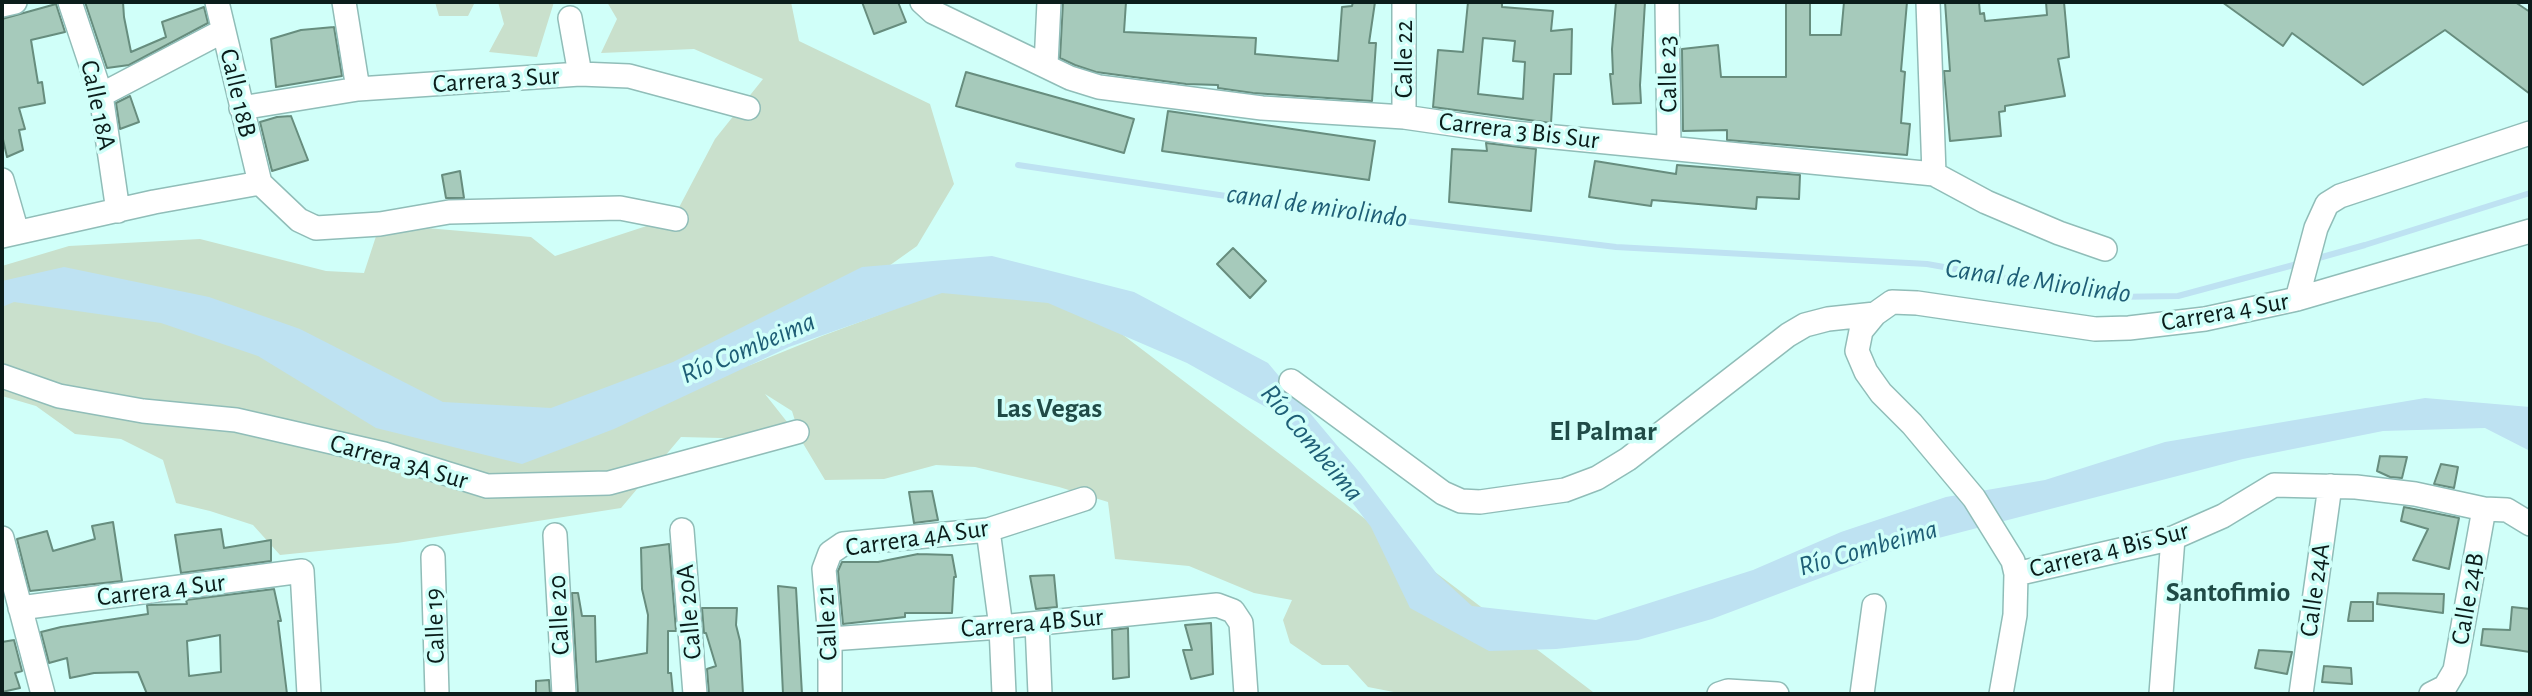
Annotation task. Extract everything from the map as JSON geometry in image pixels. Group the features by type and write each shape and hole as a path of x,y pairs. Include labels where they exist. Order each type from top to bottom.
{"street":[{"path":"2,5 15,2"},
{"name":"Calle 18A","path":"70,2 101,95 118,211"},
{"name":"Calle 18B","path":"217,2 260,183"},
{"path":"344,2 358,89"},
{"path":"1045,65 1049,2"},
{"name":"Calle 22","path":"1404,2 1404,117"},
{"name":"Calle 23","path":"1667,2 1669,147"},
{"path":"1928,2 1934,174"},
{"name":"Carrera 3 Bis Sur","path":"927,7 1070,78 1099,87 1262,108 1404,117 1514,133 1934,174 1986,202 2105,249"},
{"path":"570,18 580,74"},
{"path":"101,95 223,31"},
{"name":"Carrera 3 Sur","path":"241,108 358,89 580,74 629,76 748,108"},
{"path":"2297,299 2316,228 2328,204 2340,196 2530,132"},
{"path":"2,180 9,234 260,183 299,220 316,228 380,224 449,212 620,208 676,219"},
{"name":"Carrera 4 Sur","path":"1292,381 1443,493 1461,501 1480,502 1565,490 1597,478 1628,459 1788,335 1816,322 1875,314 1892,302 1917,303 2055,325 2095,329 2129,328 2205,319 2297,299 2530,232"},
{"path":"1875,314 1861,331 1857,351 1866,372 1881,393 1912,424 1974,498 2015,567 2015,615 2001,694"},
{"name":"Carrera 3A Sur","path":"2,376 71,398 143,411 236,420 384,454 487,486 609,482 797,432"},
{"name":"Carrera 4 Bis Sur","path":"2015,567 2174,538 2223,516 2274,485 2330,486 2415,494 2484,509"},
{"name":"Calle 24A","path":"2301,694 2330,486"},
{"name":"Carrera 4A Sur","path":"830,553 843,544 989,530 1084,499"},
{"path":"2484,509 2507,510 2530,524"},
{"name":"Calle 24B","path":"2438,690 2455,670 2484,509"},
{"name":"Calle 20A","path":"682,530 695,694"},
{"path":"989,530 1000,627 1004,694"},
{"name":"Calle 20","path":"555,535 564,694"},
{"path":"2,538 43,694"},
{"path":"2161,694 2174,538"},
{"name":"Calle 21","path":"830,553 824,569 830,639 830,694"},
{"name":"Calle 19","path":"433,557 437,694"},
{"name":"Carrera 4 Sur","path":"20,608 302,571 309,694"},
{"name":"Carrera 4B Sur","path":"830,639 1037,624 1217,605 1233,611 1241,623 1245,694"},
{"path":"1862,694 1874,607"},
{"path":"1037,624 1040,694"},
{"path":"1719,694 1728,691 1777,694"}],"green space":[{"path":"435,2 475,2 468,16 439,16"},
{"path":"498,2 554,2 537,57 489,52 504,24"},
{"path":"607,2 791,2 799,41 930,104 954,184 917,246 748,366 951,288 1073,297 1593,692 1404,694 1368,687 1348,665 1322,665 1290,643 1283,620 1292,600 1254,593 1189,566 1115,559 1108,502 975,467 936,465 884,479 825,480 801,440 681,437 621,508 397,543 280,555 253,525 176,503 163,460 121,439 75,434 36,406 2,396 2,266 69,246 200,239 326,271 364,273 380,224 531,237 555,256 674,217 715,139 763,79 694,49 601,53 617,19","holes":["765,394 792,411 800,437"]}],"water":[{"name":"Río Combeima","path":"992,256 1134,292 1268,363 1361,474 1437,574 1472,606 1596,620 1753,570 1841,532 1946,497 2045,480 2165,442 2425,398 2530,407 2530,451 2485,428 2383,431 2243,459 1900,548 1712,619 1638,640 1556,649 1489,651 1410,608 1371,527 1289,420 1187,363 1048,303 942,293 789,347 614,429 522,464 376,428 258,356 161,323 14,302 2,307 2,281 64,267 209,297 300,329 443,402 551,408 673,362 862,267"}],"building":[{"path":"85,2 123,2 131,52 166,37 162,22 204,7 208,23 129,65 107,68"},
{"path":"862,2 898,2 906,22 874,34"},
{"path":"1063,2 1126,2 1124,32 1256,38 1255,54 1338,61 1342,7 1352,6 1353,2 1375,2 1369,43 1376,43 1372,101 1253,93 1218,88 1218,85 1186,84 1096,72 1060,58"},
{"path":"1468,2 1502,2 1502,7 1553,11 1551,31 1572,29 1571,74 1554,74 1551,123 1433,107 1438,50 1463,52","holes":["1483,38 1515,41 1513,61 1525,62 1523,99 1478,94"]},
{"path":"1616,2 1645,2 1641,103 1613,104 1610,74 1613,74"},
{"path":"1786,2 1810,2 1810,35 1841,35 1844,2 1907,2 1901,71 1905,72 1901,123 1910,124 1907,155 1727,140 1727,130 1683,131 1682,49 1718,45 1721,77 1786,77"},
{"path":"1945,2 1979,2 1980,14 1984,13 1985,21 2047,15 2046,2 2064,2 2069,57 2058,59 2065,96 2005,106 2005,111 1999,112 2001,136 1950,141 1944,71 1950,71"},
{"path":"2222,2 2515,2 2530,12 2530,94 2445,30 2363,85 2292,33 2283,46"},
{"path":"56,4 65,32 31,40 38,83 42,82 45,103 19,108 25,129 19,130 23,150 7,157 2,135 2,19"},
{"path":"334,27 342,76 276,87 271,39 301,30"},
{"path":"966,72 1134,119 1124,153 956,106"},
{"path":"130,96 139,122 120,129 116,103"},
{"path":"1168,111 1375,141 1369,180 1162,151"},
{"path":"291,116 308,160 272,171 260,122"},
{"path":"1486,143 1536,149 1531,211 1449,202 1452,149 1487,151"},
{"path":"1595,161 1676,174 1677,165 1800,175 1799,199 1757,197 1756,209 1652,200 1651,206 1589,197"},
{"path":"460,171 464,198 446,198 442,175"},
{"path":"1233,248 1266,281 1250,298 1217,264"},
{"path":"2380,456 2407,457 2402,478 2390,477 2377,471"},
{"path":"2441,464 2458,467 2454,488 2434,484"},
{"path":"932,491 938,520 914,523 909,492"},
{"path":"2404,507 2459,518 2449,569 2413,560 2428,529 2401,521"},
{"path":"113,522 122,581 30,591 17,539 47,531 53,551 95,539 92,526"},
{"path":"221,529 224,548 271,540 271,561 181,573 175,535"},
{"path":"669,544 676,631 668,631 668,673 671,673 673,694 578,694 572,593 578,593 582,616 595,616 596,662 647,653 648,615 642,589 641,548"},
{"path":"918,554 952,555 956,577 952,613 905,613 905,617 843,624 838,571 842,562 878,562"},
{"path":"1054,575 1057,607 1036,609 1030,576"},
{"path":"778,586 796,588 802,694 783,694"},
{"path":"274,589 281,621 278,621 287,694 147,694 138,672 94,673 70,678 67,658 49,663 41,632 148,614 147,605 187,604 186,600","holes":["220,635 221,672 189,676 187,641"]},
{"path":"2378,593 2444,594 2443,613 2377,604"},
{"path":"2351,602 2373,602 2373,621 2348,621"},
{"path":"2512,607 2530,609 2530,652 2481,645 2483,629 2510,630"},
{"path":"702,608 737,608 736,625 740,641 743,694 709,694 707,669 716,666 704,633"},
{"path":"1211,623 1213,674 1191,679 1183,650 1192,650 1185,625"},
{"path":"1128,628 1129,677 1113,679 1112,630"},
{"path":"14,640 22,671 15,673 20,688 2,692 2,642"},
{"path":"2259,650 2292,652 2287,674 2255,668"},
{"path":"2324,666 2351,668 2352,684 2322,682"},
{"path":"549,680 550,694 536,694 536,681"}],"waterway":[{"name":"Canal de Mirolindo","path":"1018,165 1340,213 1616,247 1927,264 2112,297 2178,296 2301,263"},
{"name":"Canal de Mirolindo","path":"2315,259 2530,193"}],"district":[{"name":"Las Vegas","path":"1049,409"},
{"name":"El Palmar","path":"1603,432"},
{"name":"Santofimio","path":"2228,593"}],"water label":[{"name":"canal de mirolindo","path":"1317,206"}]}
